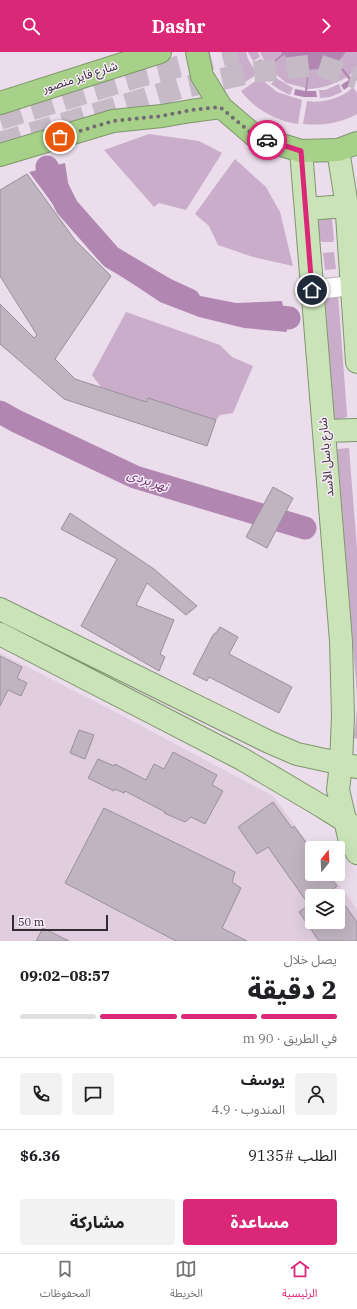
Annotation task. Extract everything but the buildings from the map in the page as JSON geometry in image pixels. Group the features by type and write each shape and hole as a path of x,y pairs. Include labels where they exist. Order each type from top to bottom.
{"highway":[{"name":"شارع فايز منصور","path":"0,103 160,52"},
{"path":"197,52 202,76 220,107 256,137 301,151 348,146"},
{"path":"0,155 113,121 162,116 191,110 220,107"}],"main road":[{"path":"348,146 346,206 354,285 357,362"},
{"name":"شارع باسل الأسد","path":"301,151 341,641 343,716 349,766 338,790 351,825 348,837 357,853"},
{"path":"306,209 346,206"},
{"path":"324,431 357,430"},
{"path":"0,610 269,742 297,754 349,766"},
{"path":"0,634 242,759 351,825"}],"street":[{"path":"312,290 354,285"}],"shaded area":[{"path":"222,52 246,52 248,59 257,74 238,87 228,71"},
{"path":"248,52 258,52 260,57 253,61"},
{"path":"260,52 282,52 283,54 267,66"},
{"path":"282,52 346,52 338,62 351,78 357,72 357,80 344,90 341,85 349,80 336,63 325,68 309,70 307,91 316,91 317,97 294,95 295,89 305,91 308,69 294,64 284,55 267,69 274,77 270,82 261,74 254,63 261,59 266,67 282,54"},
{"path":"346,52 357,52 357,68 349,76 338,61"},
{"path":"284,55 308,69 306,88 286,83 269,68"},
{"path":"336,63 347,77 328,86 307,89 309,70"},
{"path":"260,78 277,92 302,100 298,124 274,117 259,109 241,91"},
{"path":"276,78 293,88 290,95 271,84"},
{"path":"339,84 342,92 330,97 320,98 319,90 325,90"},
{"path":"353,87 357,93 357,114 344,120 331,123 317,125 303,124 307,101 319,102 332,99 344,94"},
{"path":"149,134 199,141 222,153 186,210 159,203 154,207 104,150"},
{"path":"235,159 266,187 280,212 293,266 253,257 218,245 209,226 195,214"},
{"path":"65,163 73,214 111,258 165,289 236,303 282,301 287,332 244,328 199,317 160,302 112,270 72,230 29,172"},
{"path":"320,218 332,219 333,242 323,242 318,240 318,220"},
{"path":"334,252 336,269 325,270 323,253"},
{"path":"338,294 347,417 336,420 333,415 325,295"},
{"path":"126,312 220,345 232,357 253,366 233,413 220,415 216,420 148,398 146,402 101,387 92,375"},
{"path":"349,448 357,549 357,695 337,449"},
{"path":"0,653 102,705 273,796 307,841 305,841 305,881 336,881 342,889 305,889 305,929 345,929 345,893 357,909 357,941 0,941"},
{"path":"357,709 357,739 351,737 351,734 355,728"}],"waterway":[{"name":"نهر بردى","path":"47,167 67,207 111,257 165,289 189,300"},
{"name":"نهر بردى","path":"255,314 289,318"},
{"name":"نهر بردى","path":"0,412 135,477 305,528"}],"tunnel":[{"path":"0,119 137,77 237,52"},
{"path":"0,143 180,88 254,72 317,65 357,78"}],"way so far":[{"path":"60,137 113,121 162,116 191,110 220,107 256,137 267,140"}],"route":[{"path":"267,140 301,151 312,290"}]}
